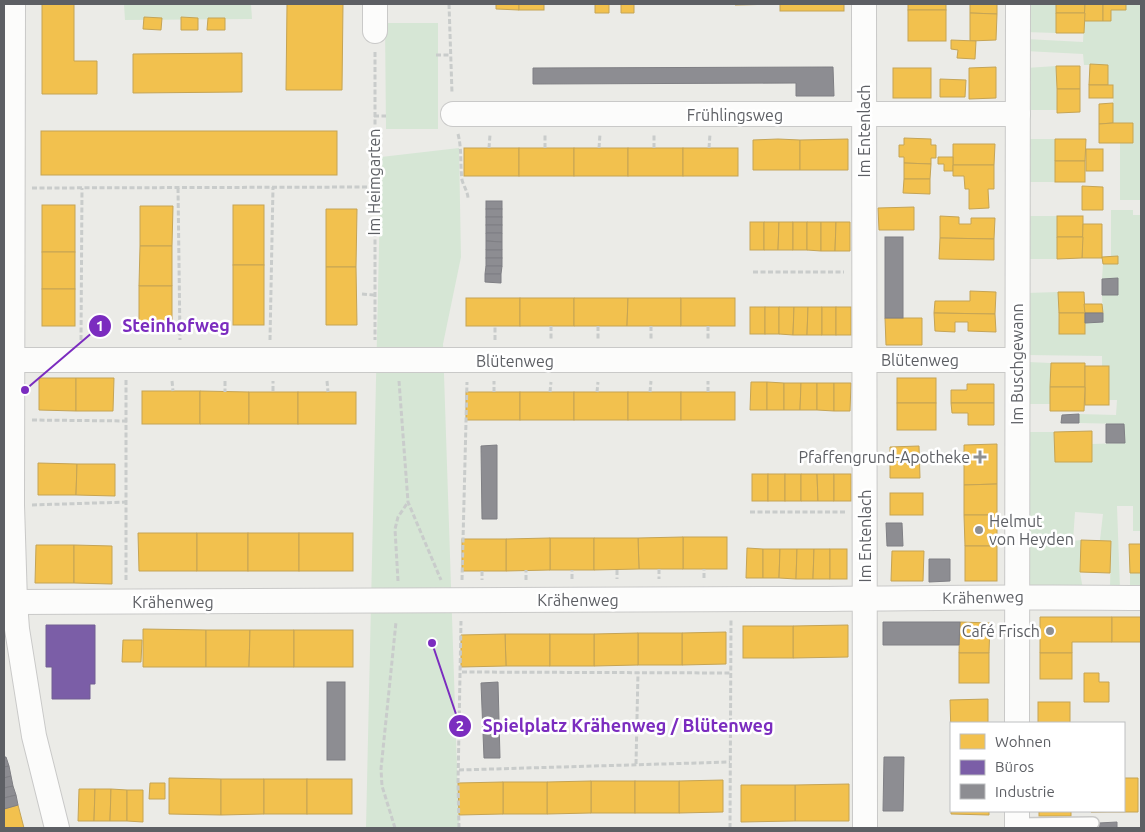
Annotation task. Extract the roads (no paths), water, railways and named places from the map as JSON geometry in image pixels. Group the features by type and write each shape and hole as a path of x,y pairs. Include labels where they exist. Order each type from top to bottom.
{"street":[{"path":"13,4 12,505 15,602 17,629 34,736 57,828"},
{"path":"375,4 375,31"},
{"name":"Im Entenlach","path":"864,4 865,828"},
{"name":"Im Buschgewann","path":"1017,722 1018,4"},
{"name":"Frühlingsweg","path":"453,114 1018,114"},
{"name":"Blütenweg","path":"12,360 1017,360"},
{"name":"Krähenweg","path":"15,602 731,600 1018,596 1141,598"}],"lane":[{"path":"1017,821 1093,823"}],"place":[{"name":"Steinhofweg","path":"25,390"},
{"name":"Pfaffengrund-Apotheke","path":"980,457"},
{"name":"Helmut von Heyden","path":"979,530"},
{"name":"Café Frisch","path":"1050,631"},
{"name":"Spielplatz Krähenweg / Blütenweg","path":"432,643"}]}
